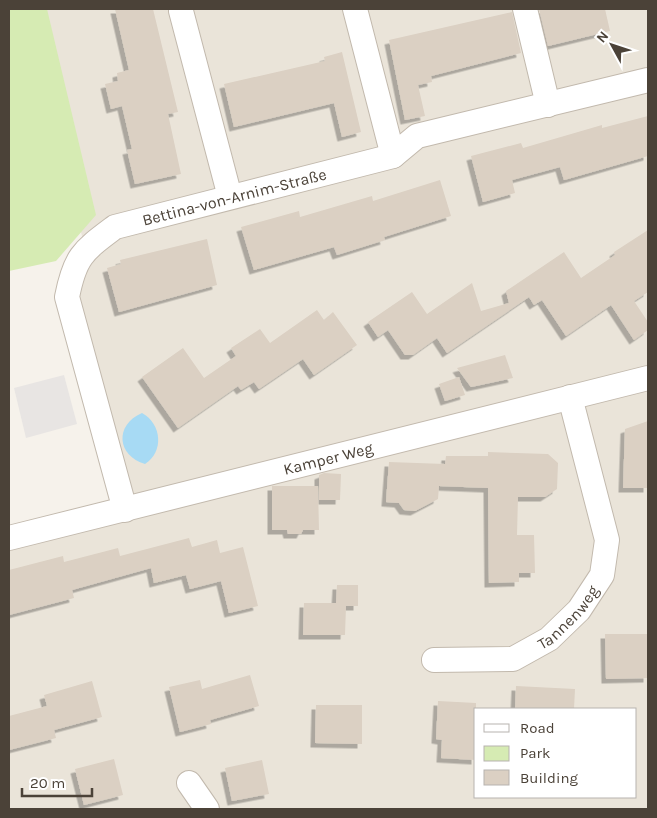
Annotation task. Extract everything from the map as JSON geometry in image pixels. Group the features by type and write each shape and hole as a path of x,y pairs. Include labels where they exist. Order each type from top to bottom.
{"street":[{"path":"355,9 393,156"},
{"path":"525,9 548,105"},
{"path":"181,11 230,197"},
{"name":"Bettina-von-Arnim-Straße","path":"126,510 67,297 72,272 83,251 115,227 393,156 417,136 648,80"},
{"name":"Kamper Weg","path":"9,538 648,378"},
{"name":"Tannenweg","path":"434,660 513,659 555,633 579,610 602,575 607,540 570,398"},
{"path":"188,783 207,809"}],"shaded area":[{"path":"9,9 648,9 648,809 9,809 9,541 128,512 70,297 86,252 39,66"},
{"path":"64,375 77,424 26,438 14,388"}],"green space":[{"path":"9,9 47,9 96,215 56,261 9,271"}],"water":[{"path":"142,413 154,424 158,438 155,453 145,464 129,454 124,448 122,440 123,432 127,425 133,418"}],"building":[{"path":"115,9 153,9 178,112 168,114 181,174 135,184 127,150 132,149 122,106 111,109 105,84 118,81 117,73 129,70"},
{"path":"539,9 605,9 610,31 548,46"},
{"path":"512,12 521,53 431,76 432,82 418,85 425,116 405,120 389,40"},
{"path":"342,52 361,132 342,137 334,103 234,127 224,84 325,61 324,57"},
{"path":"648,116 648,156 564,180 560,167 512,180 515,193 483,202 471,156 521,143 523,148 602,125 602,128"},
{"path":"440,180 451,216 384,237 385,240 337,255 334,247 254,270 241,227 299,211 300,217 372,196 373,201"},
{"path":"648,230 648,292 634,301 648,322 648,330 634,340 611,305 566,336 542,300 534,305 529,297 447,353 437,338 413,355 405,355 388,330 378,337 368,322 412,292 427,314 472,283 481,311 509,303 506,291 564,252 581,278 615,255 614,252"},
{"path":"207,239 217,285 119,312 107,268 121,264 120,260"},
{"path":"317,310 324,320 333,312 357,345 314,375 303,359 259,389 254,382 241,390 238,386 178,428 142,377 183,348 204,378 236,356 231,348 260,329 270,343"},
{"path":"505,355 513,378 471,387 457,368"},
{"path":"459,377 465,395 445,401 439,384"},
{"path":"648,421 648,488 623,488 625,429"},
{"path":"488,452 548,454 558,463 557,489 545,497 518,497 517,535 534,535 535,573 519,573 519,582 489,583 488,488 439,486 438,499 415,511 404,510 399,503 386,502 389,462 445,464 446,456 488,456"},
{"path":"324,473 341,474 340,500 319,500 319,475"},
{"path":"272,486 318,486 319,530 303,530 301,534 288,534 287,530 272,530"},
{"path":"189,538 192,547 217,540 220,553 243,547 258,606 229,613 221,581 190,589 186,575 154,583 151,568 72,590 74,598 9,615 9,570 63,556 64,562 118,548 120,556"},
{"path":"337,585 358,585 358,606 346,606 345,635 303,635 304,603 336,603"},
{"path":"605,634 648,634 648,678 606,679"},
{"path":"250,675 259,706 210,720 211,724 180,732 169,687 200,680 202,689"},
{"path":"92,681 102,717 54,730 56,738 9,750 9,716 47,706 44,695"},
{"path":"516,686 575,689 574,708 515,708"},
{"path":"438,701 476,703 476,708 474,708 474,760 441,758 442,740 436,739"},
{"path":"316,705 362,705 362,744 315,743"},
{"path":"114,759 123,795 84,805 75,769"},
{"path":"262,760 269,794 232,801 225,768"}]}
